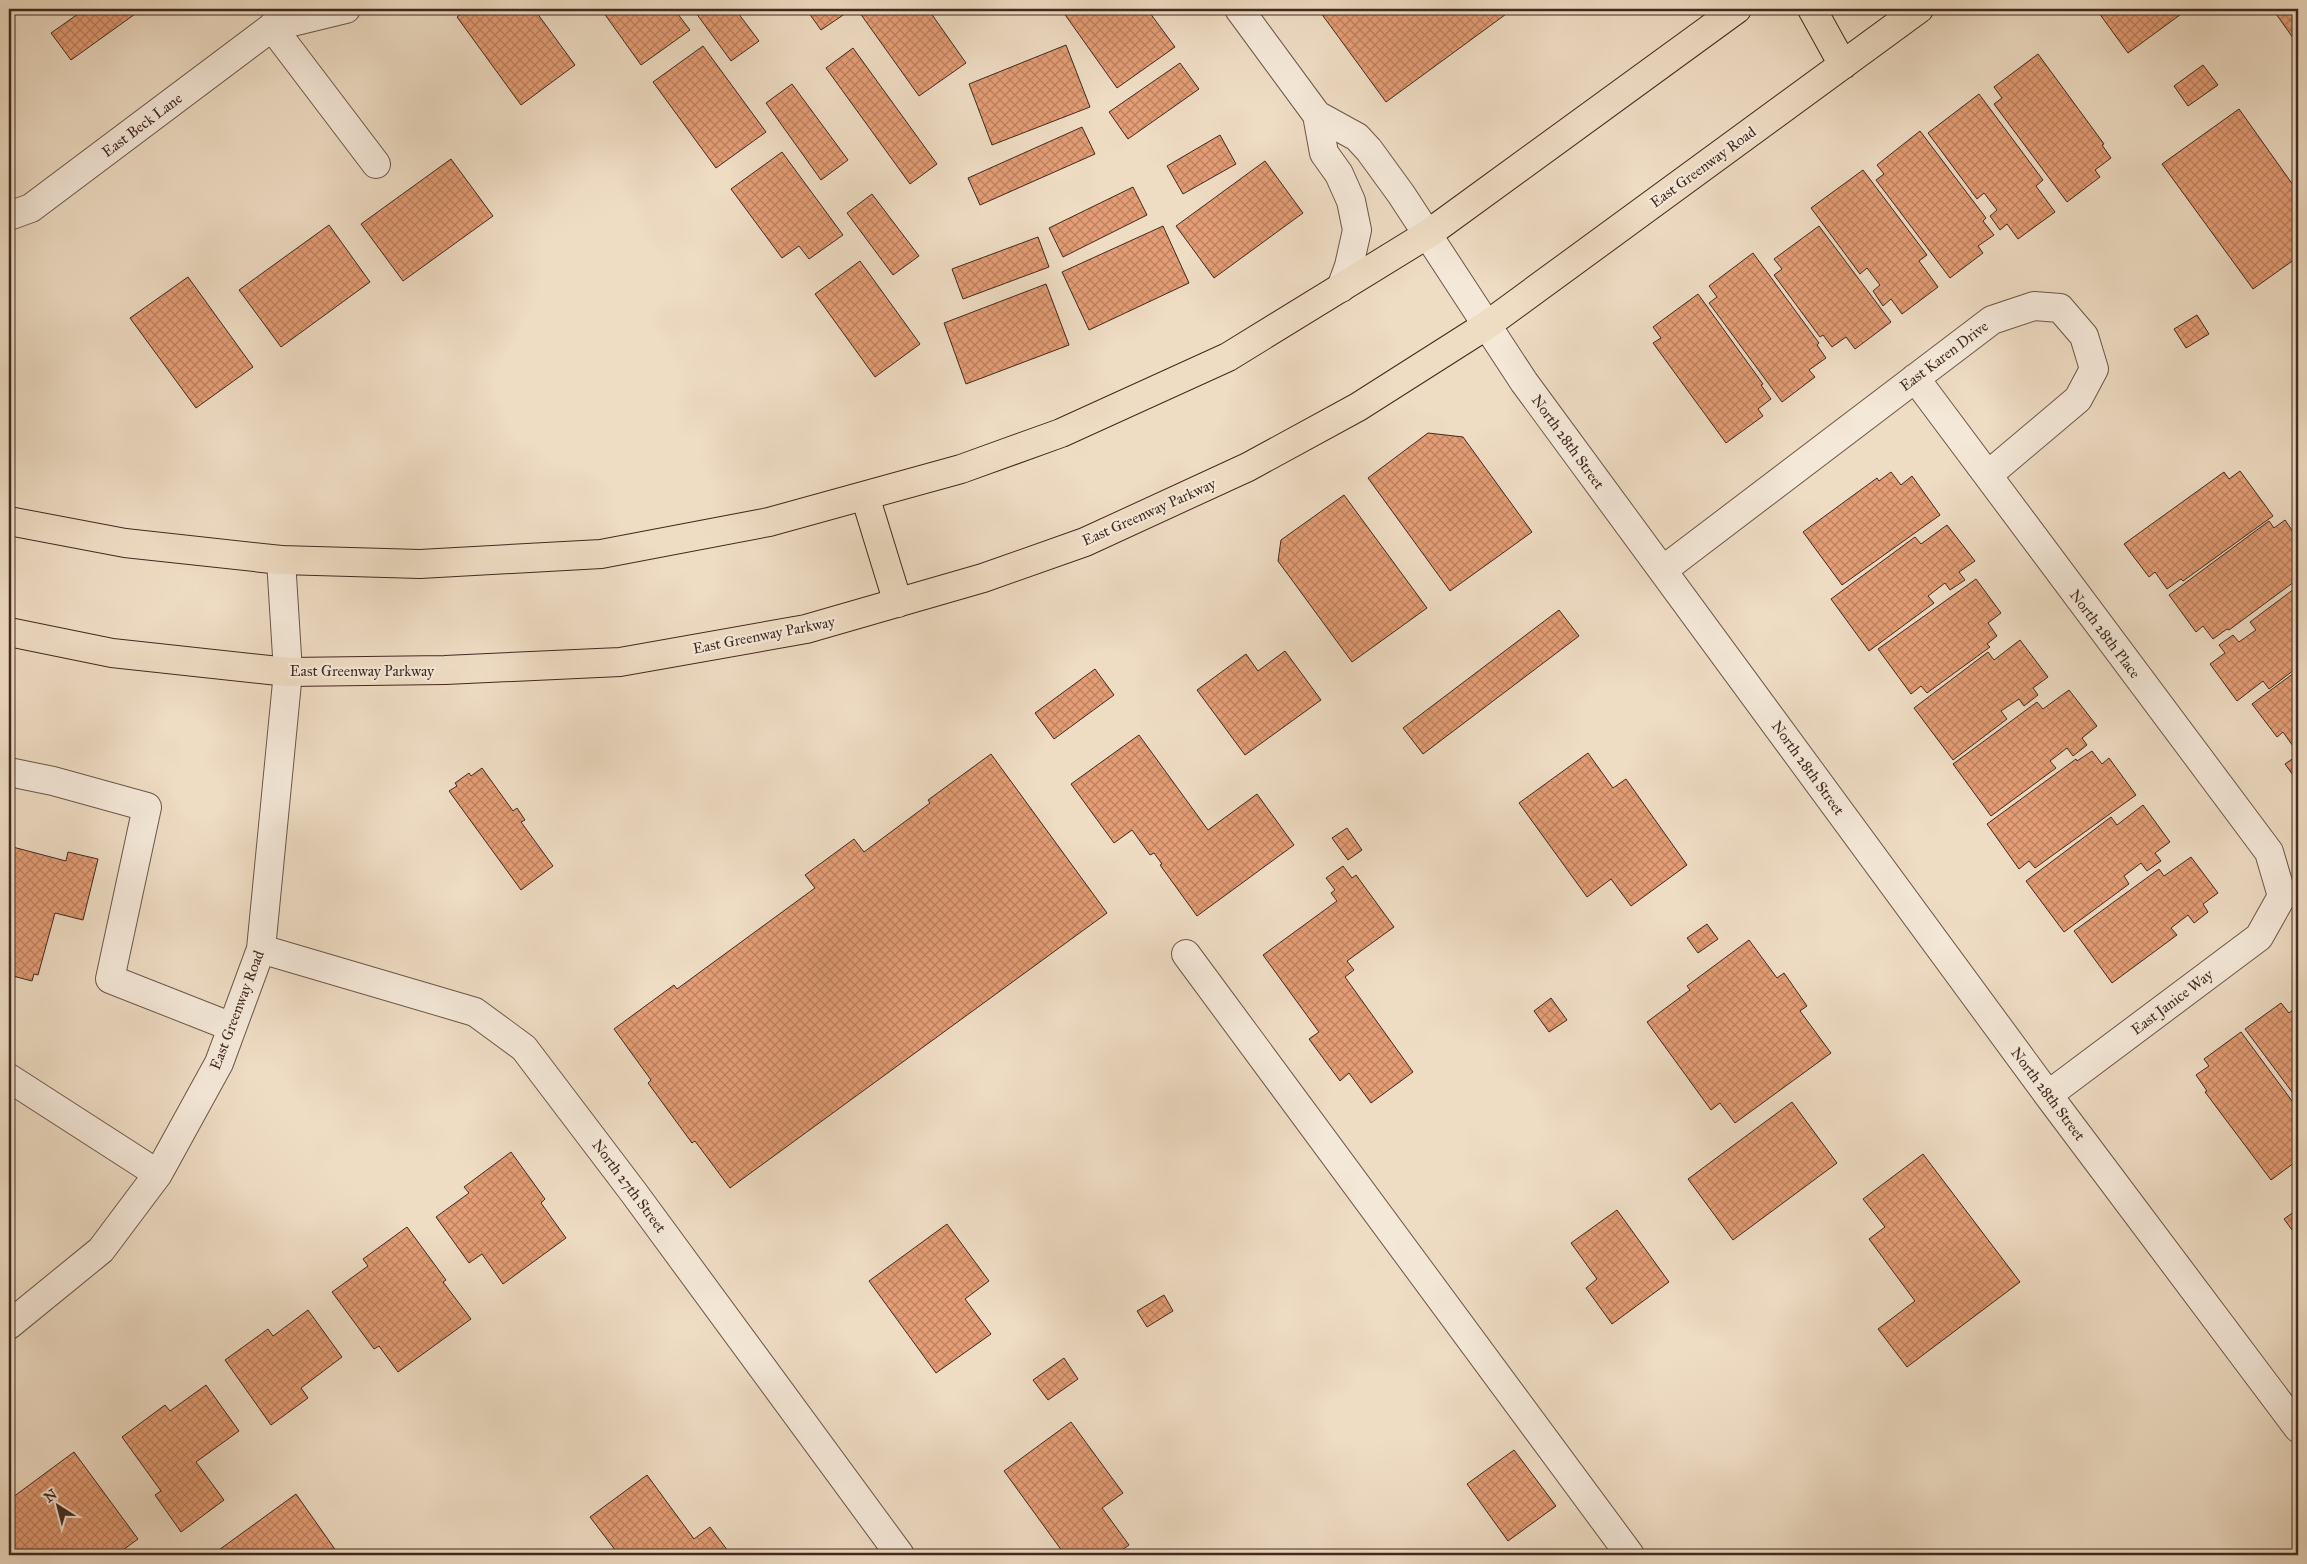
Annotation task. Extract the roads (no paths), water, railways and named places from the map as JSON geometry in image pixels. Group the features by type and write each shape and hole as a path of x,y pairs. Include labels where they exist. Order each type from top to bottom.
{"main road":[{"path":"9,520 125,543 281,560 420,564 601,554 768,522 961,469 1061,433 1228,357 1428,234 1737,9"},
{"path":"1812,9 1843,64"},
{"name":"East Greenway Road","path":"1487,325 1920,9"},
{"name":"East Greenway Parkway","path":"9,632 112,653 288,672 445,670 620,662 806,629 983,578 1085,542 1248,467 1358,407 1487,325"},
{"path":"866,496 898,603"}],"street":[{"path":"346,9 278,18 376,164"},
{"name":"North 28th Street","path":"1239,9 1316,115 1324,153 1339,174 1350,201 1357,230 1349,266 1341,288"},
{"name":"East Beck Lane","path":"9,216 31,208 278,18"},
{"name":"North 28th Street","path":"1316,115 1358,137 1401,194 1524,382 2048,1095 2298,1428"},
{"name":"East Karen Drive","path":"1663,570 1992,320 2034,306 2060,308 2084,336 2094,369 2078,398 1988,476"},
{"name":"North 28th Place","path":"1915,378 2269,852 2282,896"},
{"name":"East Greenway Road","path":"9,1325 101,1250 158,1174 219,1063 261,949 288,672 281,560"},
{"path":"9,772 53,781 147,807 110,979 232,1027"},
{"name":"East Janice Way","path":"2048,1095 2259,938 2282,896"},
{"name":"North 27th Street","path":"261,949 474,1012 524,1048 634,1193 900,1555"},
{"path":"1186,954 1630,1555"},
{"path":"9,1078 158,1174"}]}
